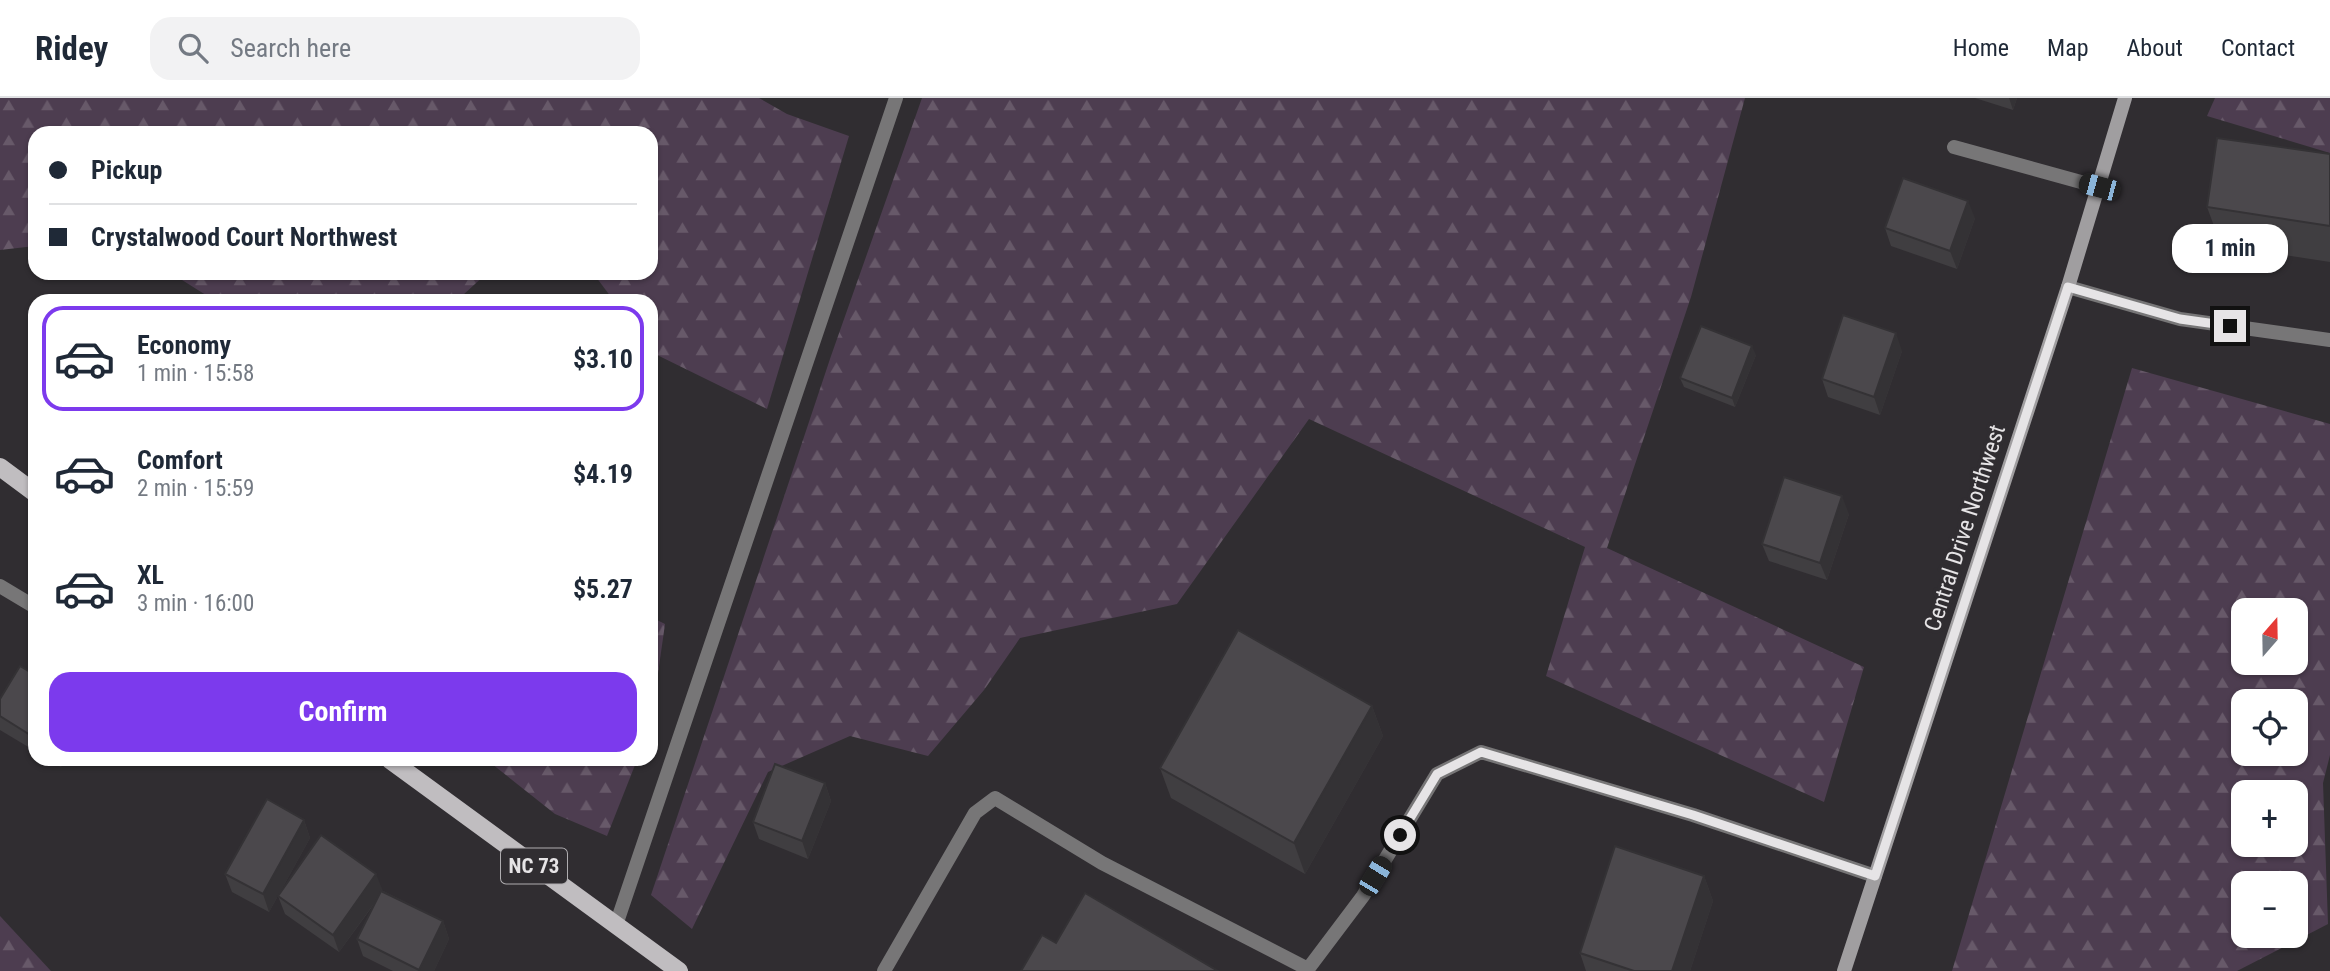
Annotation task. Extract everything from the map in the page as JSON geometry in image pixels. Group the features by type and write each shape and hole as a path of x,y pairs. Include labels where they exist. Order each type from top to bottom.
{"main road":[{"path":"0,467 28,488"},
{"name":"NC 73","path":"398,766 679,971"}],"street":[{"path":"616,925 896,98"},
{"name":"Central Drive Northwest","path":"1844,971 2068,287 2125,98"},
{"path":"1954,147 2099,187"},
{"path":"2068,287 2180,319 2330,340"},
{"path":"0,586 28,603"},
{"path":"884,971 975,813 995,798 1102,863 1308,969 1363,896 1437,774 1481,752 1693,815 1875,876"}],"green space":[{"path":"0,98 759,98 787,114 849,136 767,409 658,355 658,294 609,294 598,280 658,280 658,126 28,126 28,247 0,250"},
{"path":"922,98 1745,98 1691,297 1607,548 1864,667 1824,802 1546,676 1585,547 1309,419 1177,604 1020,638 984,690 928,756 850,736 768,772 692,929 651,895 831,356"},
{"path":"2215,98 2330,98 2330,153 2207,116"},
{"path":"182,280 479,280 464,294 204,294"},
{"path":"2132,368 2330,424 2330,755 2323,783 2328,924 2308,934 2308,871 2231,871 2231,948 2282,948 2237,971 1952,971"},
{"path":"658,620 665,624 658,674"},
{"path":"495,766 635,766 607,836 555,814"},
{"path":"0,916 51,971 0,971"}],"building":[{"path":"2217,138 2330,154 2330,226 2207,207"},
{"path":"1903,178 1968,201 1950,251 1885,228"},
{"path":"1843,315 1896,333 1874,397 1822,379"},
{"path":"1701,326 1752,346 1732,398 1680,378"},
{"path":"1784,477 1842,496 1820,563 1762,544"},
{"path":"1238,630 1372,706 1294,843 1160,768"},
{"path":"20,666 28,671 28,734 0,716 0,699"},
{"path":"775,764 825,783 802,841 753,822"},
{"path":"267,799 304,820 263,894 225,874"},
{"path":"321,835 376,874 333,935 278,896"},
{"path":"1615,846 1704,876 1672,971 1634,971 1580,953"},
{"path":"381,891 443,921 419,970 357,939"},
{"path":"1085,893 1218,971 1021,971 1042,935 1056,943"}],"route":[{"path":"1400,835 1437,774 1481,752 1693,815 1875,876 2068,287 2180,319 2230,326"}]}
